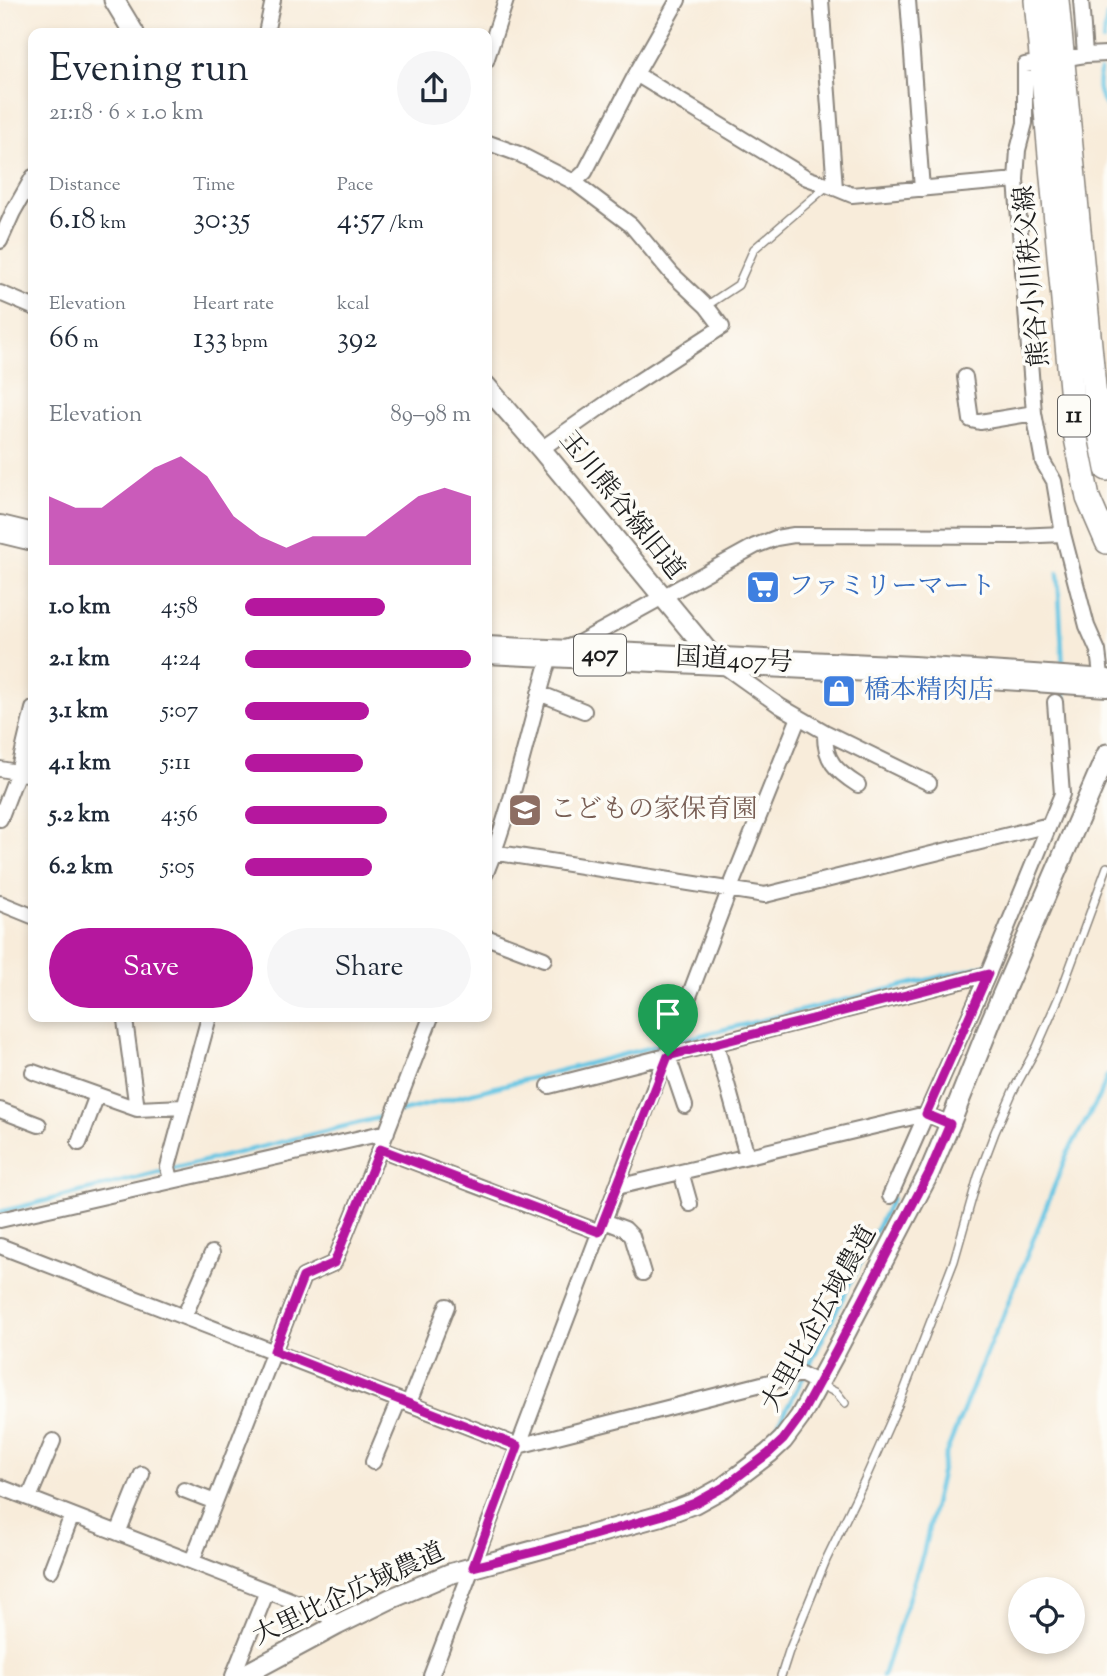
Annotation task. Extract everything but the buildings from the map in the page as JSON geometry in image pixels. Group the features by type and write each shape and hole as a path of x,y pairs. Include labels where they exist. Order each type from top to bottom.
{"highway":[{"path":"0,529 28,536"},
{"name":"国道407号","path":"492,650 914,670 1061,688 1105,683"}],"main road":[{"name":"熊谷小川秩父線","path":"1036,0 1051,59 1097,418 1107,468"},
{"name":"熊谷小川秩父線","path":"1057,0 1051,59 1075,433 1088,498 1107,542"}],"street":[{"path":"114,0 126,28"},
{"path":"267,28 273,0"},
{"path":"492,43 506,0"},
{"path":"574,182 585,172 678,0"},
{"path":"821,0 831,187"},
{"path":"908,0 922,189"},
{"path":"1081,0 1085,55"},
{"path":"1105,683 1098,650 1087,626 1063,534 1054,481 1043,462 1034,413 1016,180 1017,150 1026,123 1025,65 1051,59 1107,54"},
{"path":"636,74 807,178 852,195 1016,180"},
{"path":"492,144 519,154 574,182 631,225 722,327 541,449"},
{"path":"0,241 5,217 28,184"},
{"path":"0,293 28,305"},
{"path":"965,377 971,420 981,422 1034,413"},
{"name":"玉川熊谷線旧道","path":"492,393 715,660"},
{"path":"492,849 524,752 551,653 579,643 755,546 776,538 794,535 1063,534"},
{"path":"715,660 825,732 929,783"},
{"path":"890,1196 988,974 1062,794 1061,688"},
{"path":"539,693 584,711"},
{"path":"431,1676 729,891 799,717"},
{"path":"0,819 18,772 28,730"},
{"path":"825,732 824,740 831,763 841,774 858,785"},
{"name":"大里比企広域農道","path":"242,1676 337,1625 449,1574 648,1520 695,1503 724,1487 783,1440 800,1417 929,1173 991,1021 1106,758"},
{"path":"0,769 28,774"},
{"path":"492,852 765,895 1049,825"},
{"path":"0,904 28,914"},
{"path":"492,939 544,959"},
{"path":"549,1086 988,974"},
{"path":"125,1022 137,1110"},
{"path":"169,1174 208,1022"},
{"path":"192,1561 303,1277 334,1263 428,1022"},
{"path":"716,1044 747,1156"},
{"path":"668,1056 685,1106"},
{"path":"33,1072 137,1110 184,1107"},
{"path":"79,1143 97,1096"},
{"path":"0,1110 39,1125"},
{"path":"617,1187 926,1114 950,1124"},
{"path":"0,1220 169,1174 387,1132"},
{"path":"380,1149 602,1226 625,1229 632,1236 643,1273"},
{"path":"681,1172 690,1204"},
{"path":"0,1246 518,1446 801,1374 818,1383"},
{"path":"184,1317 212,1253"},
{"path":"373,1462 447,1306"},
{"path":"29,1498 53,1441"},
{"path":"118,1533 142,1474"},
{"path":"0,1487 324,1613 337,1625"},
{"path":"184,1490 215,1502"},
{"path":"51,1570 72,1515"},
{"path":"233,1676 267,1591"}],"lane":[{"path":"706,306 738,285 754,249 831,187"},
{"path":"781,1676 826,1560 902,1396 954,1261 978,1177 995,1132 1059,997 1107,867"},
{"path":"818,1383 837,1394 845,1404"}],"waterway":[{"path":"1103,41 1107,16"},
{"path":"1100,71 1099,90 1107,107"},
{"path":"1058,573 1063,670"},
{"path":"1064,690 1070,791 1067,799"},
{"path":"677,1041 988,965"},
{"path":"399,1112 668,1043"},
{"path":"883,1676 923,1554 945,1456 1067,1154 1100,1096 1107,1076"},
{"path":"0,1212 390,1115"},
{"path":"776,1429 892,1198"}],"place":[{"name":"ファミリーマート","path":"763,587"},
{"name":"橋本精肉店","path":"839,691"},
{"name":"こどもの家保育園","path":"525,810"}],"route":[{"path":"988,974 926,1114 950,1124 929,1173 800,1417 783,1440 724,1487 695,1503 660,1516 473,1567 518,1446 274,1351 303,1277 334,1263 380,1149 599,1232 668,1056 988,974"}]}
